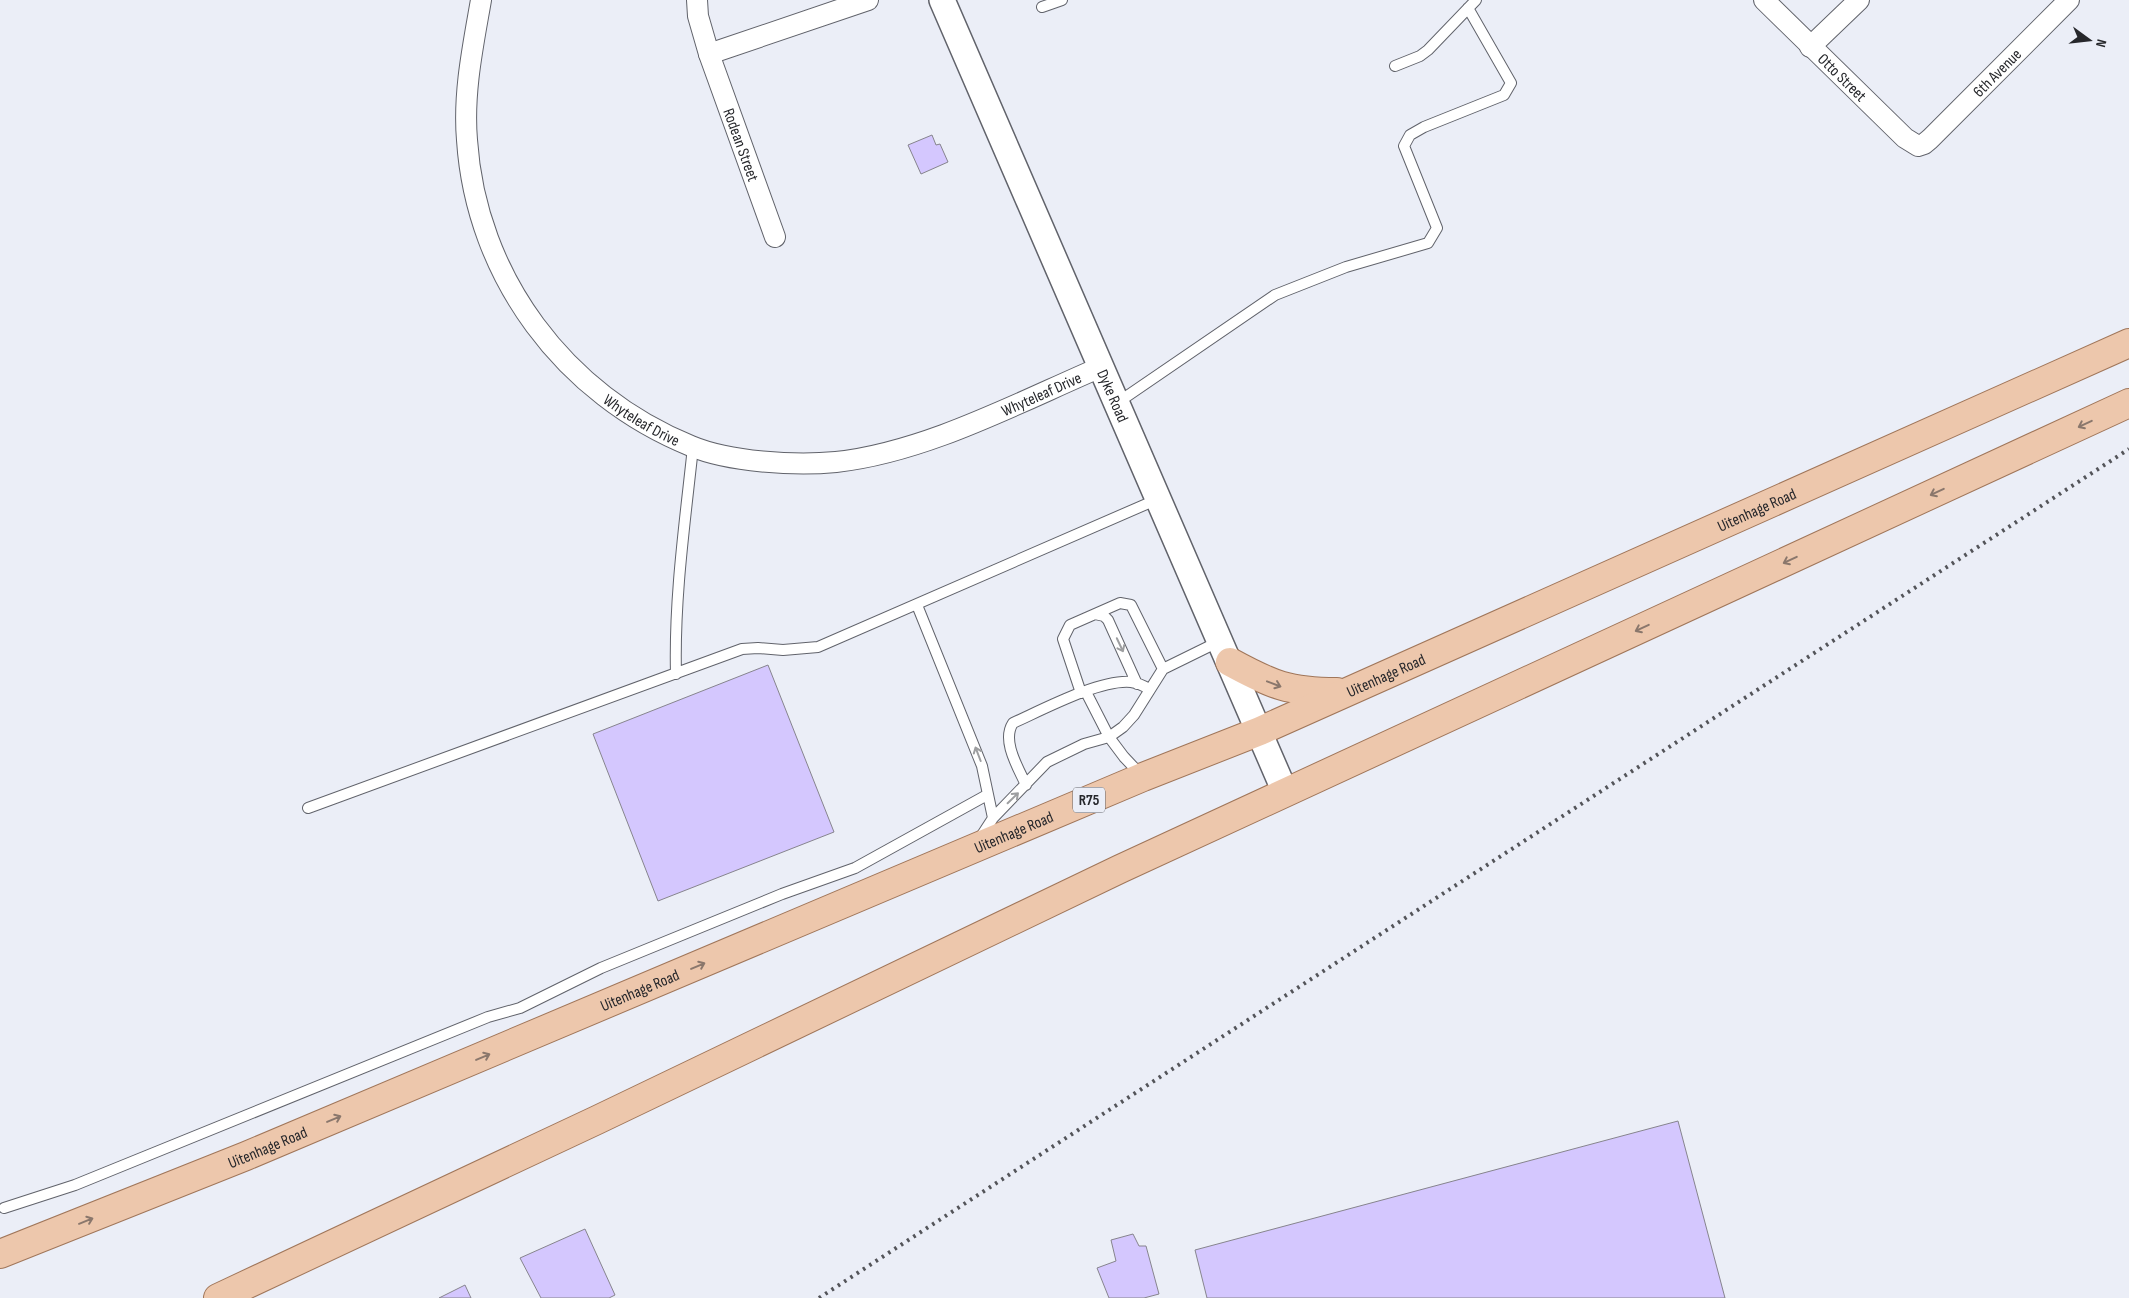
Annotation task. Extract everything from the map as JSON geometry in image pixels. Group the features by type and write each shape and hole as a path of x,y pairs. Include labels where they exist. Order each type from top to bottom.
{"main road":[{"name":"Uitenhage Road","path":"3,1253 470,1062 1143,777 1260,731 2129,344"},
{"path":"218,1298 606,1116 1120,869 2129,403"},
{"path":"1225,651 1276,685 1296,691 1344,692"}],"street":[{"name":"Whyteleaf Drive","path":"481,0 468,76 466,110 466,141 473,187 481,220 499,265 513,293 533,324 576,373 605,398 641,422 693,447 739,458 767,462 816,463 868,457 921,444 1101,367"},
{"name":"Rodean Street","path":"697,0 698,16 710,54 775,237"},
{"path":"710,54 868,0"},
{"name":"Dyke Road","path":"942,0 1285,792"},
{"name":"Otto Street","path":"1764,0 1910,143 1918,146 1924,144"},
{"path":"1810,47 1859,0"},
{"name":"6th Avenue","path":"1924,144 2069,0"}],"lane":[{"path":"1042,7 1062,0"},
{"path":"1395,66 1420,56 1428,50 1476,0"},
{"path":"1117,404 1275,295 1346,268 1428,243 1437,228 1404,146 1410,135 1424,127 1504,95 1511,83 1468,8"},
{"path":"676,674 675,640 678,594 693,447"},
{"path":"308,808 742,649 784,650 818,647 1159,498"},
{"path":"1143,777 1124,757 1109,737 1084,693 1063,639 1070,625 1120,603 1131,605 1163,669"},
{"path":"917,605 982,766 993,818"},
{"path":"1095,614 1104,616 1108,620 1137,684"},
{"path":"972,850 993,818 1026,786 1047,762 1084,744 1109,737 1123,727 1134,715 1163,669 1225,651"},
{"path":"1026,786 1008,736 1013,723 1112,683 1131,682 1149,689"},
{"path":"4,1208 75,1185 488,1018 520,1008 601,968 782,894 855,868 987,795"}],"building":[{"path":"932,135 936,145 940,144 948,162 921,174 908,145"},
{"path":"768,665 834,832 658,901 593,734"},
{"path":"1678,1121 1725,1298 1207,1298 1195,1250"},
{"path":"585,1229 615,1295 609,1298 541,1298 520,1258"},
{"path":"1133,1234 1139,1246 1146,1246 1159,1294 1144,1298 1109,1298 1097,1268 1116,1261 1111,1240"},
{"path":"465,1285 471,1298 439,1298"}],"railway":[{"path":"819,1298 2129,449"}]}
